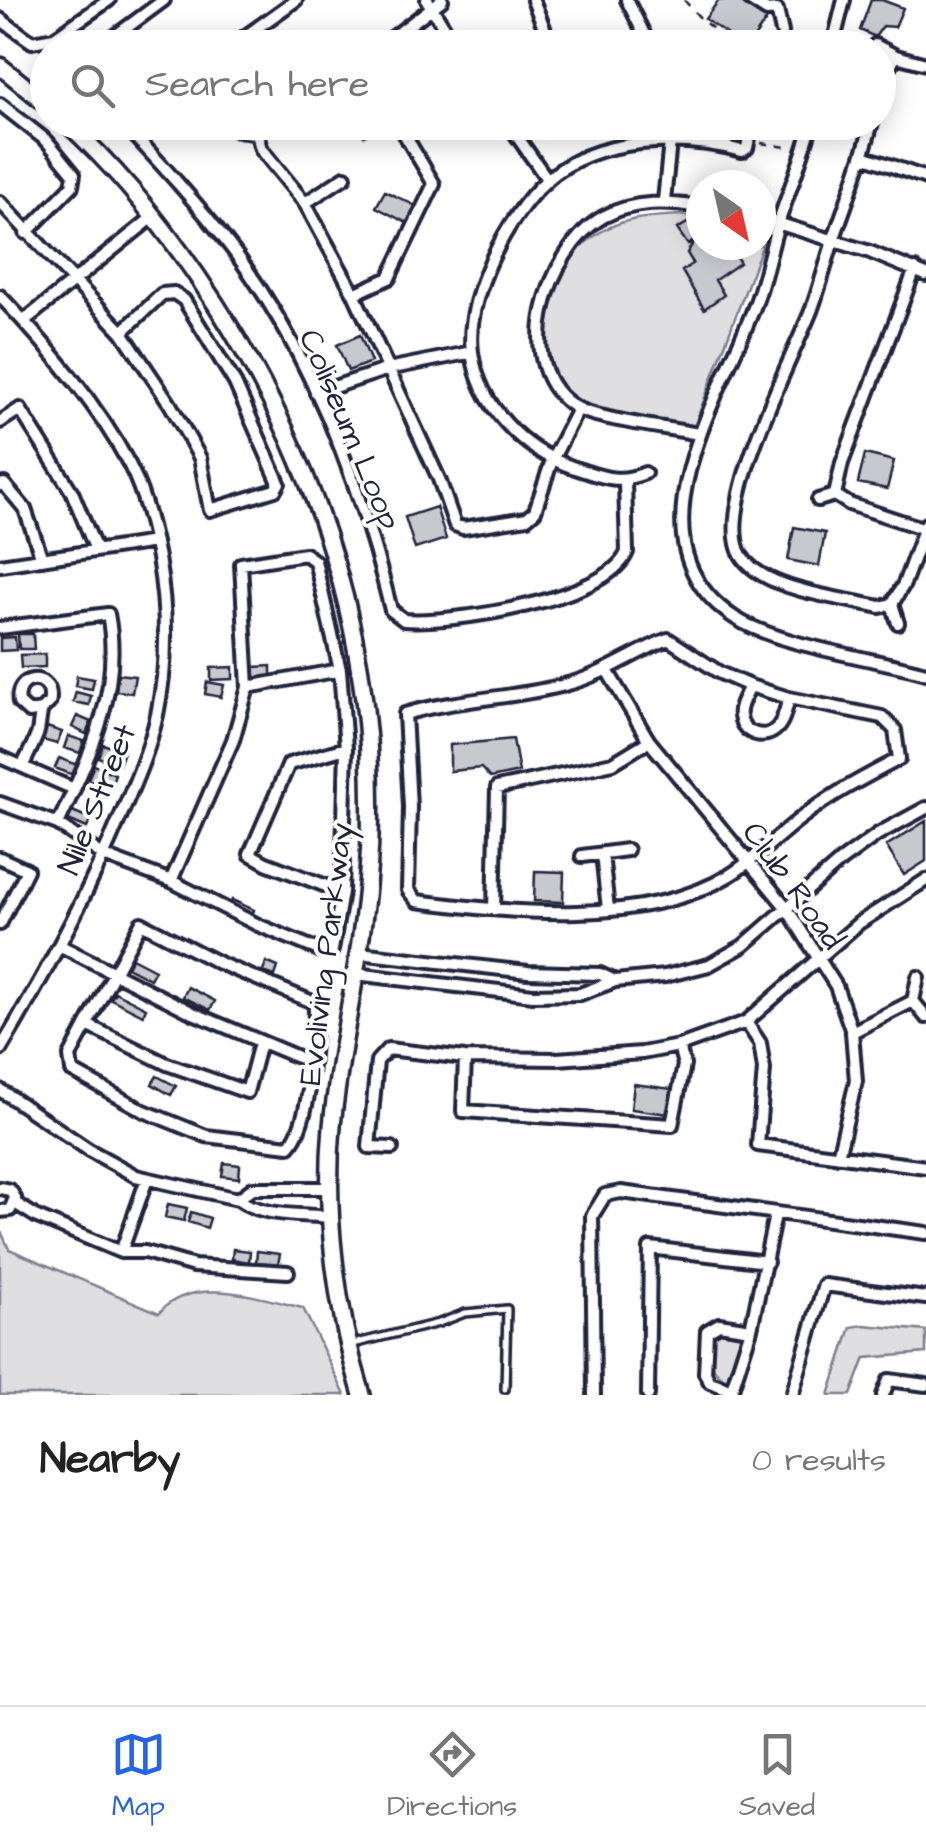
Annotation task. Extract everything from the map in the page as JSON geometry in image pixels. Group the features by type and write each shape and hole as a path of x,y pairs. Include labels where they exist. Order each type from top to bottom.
{"street":[{"path":"66,30 109,0"},
{"path":"123,30 164,0"},
{"path":"254,30 296,0"},
{"path":"533,0 545,30"},
{"path":"627,0 641,30"},
{"path":"750,0 768,11 777,10 785,0"},
{"path":"836,30 844,0"},
{"path":"401,30 434,2 448,30"},
{"path":"777,10 782,30"},
{"path":"0,19 30,41"},
{"path":"896,56 926,64"},
{"path":"0,66 30,86"},
{"path":"0,104 30,128"},
{"path":"26,233 72,186 74,174 45,140"},
{"name":"Evoliving Parkway","path":"84,140 153,217 204,286 272,397 329,534 355,641 366,724 370,848 359,953 332,1126 329,1216 362,1395"},
{"name":"Coliseum Loop","path":"140,140 235,253 276,317 316,393 361,499 391,610 404,620 479,616 554,598 591,583 623,561 627,552 625,482"},
{"path":"259,140 261,149 305,204 354,294 439,479 456,525 462,528 528,518 535,511 552,460 578,408"},
{"path":"354,294 390,278 434,184 408,140"},
{"path":"519,140 547,180"},
{"path":"645,473 625,482 552,460 520,439 501,418 472,352 474,316 494,256 516,216 547,180 584,158 663,140"},
{"path":"664,201 669,140"},
{"path":"677,140 742,152 749,140"},
{"path":"724,146 727,140"},
{"path":"808,140 778,222 755,304 698,434 682,524 692,566 718,604 736,618 777,636 926,672"},
{"path":"818,500 835,495 850,504 925,527 904,584 892,604 880,607 778,584 760,574 740,554 736,536 736,517 756,435 812,310 868,140"},
{"path":"864,156 926,178"},
{"path":"305,204 344,177"},
{"path":"686,205 664,201 630,207 603,217 582,235 554,281 540,319 538,344 542,366 553,385 578,408 698,434"},
{"path":"0,202 122,332 200,458 210,510 270,495 276,490 278,482 236,383 184,300 174,293 162,294 122,332"},
{"path":"24,321 153,217"},
{"path":"778,222 921,272 842,463 835,495"},
{"name":"Nile Street","path":"0,296 90,402 130,465 155,542 165,613 157,713 144,763 104,856 0,1050"},
{"path":"316,393 388,370 472,352"},
{"path":"0,422 20,409 72,492 96,550"},
{"path":"0,485 4,484 25,509 42,559"},
{"path":"0,565 155,542"},
{"path":"0,803 58,824 104,856 171,882 258,926 321,951 332,950 342,892 346,748 340,670 316,561 305,554 241,564 248,687 233,740 171,882"},
{"path":"892,604 898,623"},
{"path":"0,628 108,614 113,638 107,697 89,759 58,824"},
{"path":"668,639 720,673 750,686 882,717 895,730 904,762 836,792 715,884 681,897 608,909 494,910 417,901 408,890 410,807 405,714 476,698 521,695 608,672 668,639"},
{"path":"248,687 340,670"},
{"name":"Club Road","path":"608,672 649,741 786,906 836,986 852,1032 856,1082 838,1156"},
{"path":"750,686 740,718 745,728 756,735 779,728 789,698"},
{"path":"23,765 38,732 42,710"},
{"path":"494,910 497,788 614,763 649,741"},
{"path":"342,892 250,854 289,764 346,748"},
{"path":"0,757 74,789"},
{"path":"355,974 534,994 580,994 614,982 710,965 742,946 878,834 926,808"},
{"path":"582,856 627,850"},
{"path":"602,854 608,909"},
{"path":"0,858 27,870 1,921"},
{"path":"392,1148 369,1147 377,1061 388,1049 464,1058 557,1059 642,1053 679,1046 746,1022 859,923 926,880"},
{"path":"140,922 219,963 314,1003 312,1062 294,1141 288,1146 206,1136 144,1110 72,1071 70,1056 112,974 140,922"},
{"path":"59,945 260,1043 312,1062"},
{"path":"359,953 528,972 600,974 614,982"},
{"path":"378,976 379,955"},
{"path":"464,987 467,966"},
{"path":"918,977 914,1001 926,1017"},
{"path":"852,1032 914,1001"},
{"path":"746,1022 760,1043 764,1069 753,1145 926,1167"},
{"path":"87,1025 168,1064 247,1092 260,1043"},
{"path":"679,1046 684,1066 672,1125 680,1136"},
{"path":"464,1058 458,1113 672,1125"},
{"path":"0,1090 89,1150 147,1179 238,1199 268,1212 329,1216"},
{"path":"121,1252 147,1179"},
{"path":"0,1188 10,1190 15,1202 38,1218 121,1252 145,1252 213,1268 288,1272"},
{"path":"238,1199 253,1188 330,1188"},
{"path":"594,1395 592,1216 605,1195 621,1192 926,1232"},
{"path":"0,1211 10,1210 15,1202"},
{"path":"752,1329 719,1324 707,1331 706,1373 710,1382 731,1392 752,1329 775,1215"},
{"path":"648,1395 650,1248 767,1262"},
{"path":"792,1395 824,1285 926,1298"},
{"path":"883,1395 888,1380 926,1385"}],"lane":[{"path":"350,1345 439,1324 465,1313 508,1309 505,1389"}],"path":[{"path":"684,0 714,30"},
{"path":"749,140 805,151"}],"shaded area":[{"path":"686,216 686,260 757,260 691,428 587,408 559,386 548,365 544,341 546,316 564,268 599,233 639,219"},
{"path":"0,1229 9,1249 159,1313 189,1294 208,1292 247,1295 303,1308 345,1395 0,1395"},
{"path":"851,1327 926,1331 926,1353 865,1358 851,1395 829,1395"},
{"path":"721,1332 741,1336 727,1380 716,1372 712,1362 713,1337"}],"building":[{"path":"719,0 741,0 767,19 759,30 721,30 705,19"},
{"path":"871,0 903,8 895,27 860,30"},
{"path":"385,191 418,207 409,224 376,207"},
{"path":"686,224 686,242 677,229"},
{"path":"691,260 740,263 715,280 724,295 704,309 682,271 693,263"},
{"path":"360,335 371,362 348,371 337,345"},
{"path":"865,454 894,461 887,489 858,483"},
{"path":"436,507 446,539 415,549 405,517"},
{"path":"794,527 825,533 819,566 788,560"},
{"path":"18,634 33,634 34,649 19,649"},
{"path":"15,637 16,650 0,651 0,638"},
{"path":"45,654 45,667 21,668 20,655"},
{"path":"271,666 271,679 254,679 254,667"},
{"path":"233,667 233,679 211,680 211,668"},
{"path":"118,674 135,676 132,693 116,691"},
{"path":"77,676 94,679 92,689 75,686"},
{"path":"207,682 224,685 221,697 205,694"},
{"path":"76,692 91,696 89,705 73,702"},
{"path":"77,716 91,722 86,734 72,727"},
{"path":"47,727 62,732 57,744 42,740"},
{"path":"68,736 84,741 80,753 64,748"},
{"path":"513,739 519,772 490,778 481,768 450,771 450,745"},
{"path":"103,744 124,752 119,765 98,757"},
{"path":"59,758 77,765 73,775 55,768"},
{"path":"94,765 115,774 110,788 88,779"},
{"path":"70,810 91,819 87,828 66,819"},
{"path":"926,821 926,861 904,875 886,846"},
{"path":"535,871 564,872 563,902 534,901"},
{"path":"232,900 254,910 251,918 228,908"},
{"path":"132,958 155,970 150,979 127,967"},
{"path":"266,962 278,967 275,976 263,972"},
{"path":"188,987 215,1001 210,1010 183,997"},
{"path":"115,992 146,1008 143,1015 111,999"},
{"path":"157,1076 176,1086 171,1095 152,1084"},
{"path":"634,1084 672,1089 669,1114 631,1109"},
{"path":"224,1163 240,1165 239,1178 222,1176"},
{"path":"168,1204 187,1208 184,1221 165,1217"},
{"path":"191,1212 210,1218 207,1228 188,1222"},
{"path":"233,1249 250,1251 249,1262 232,1259"},
{"path":"257,1251 280,1254 278,1264 256,1262"}]}
